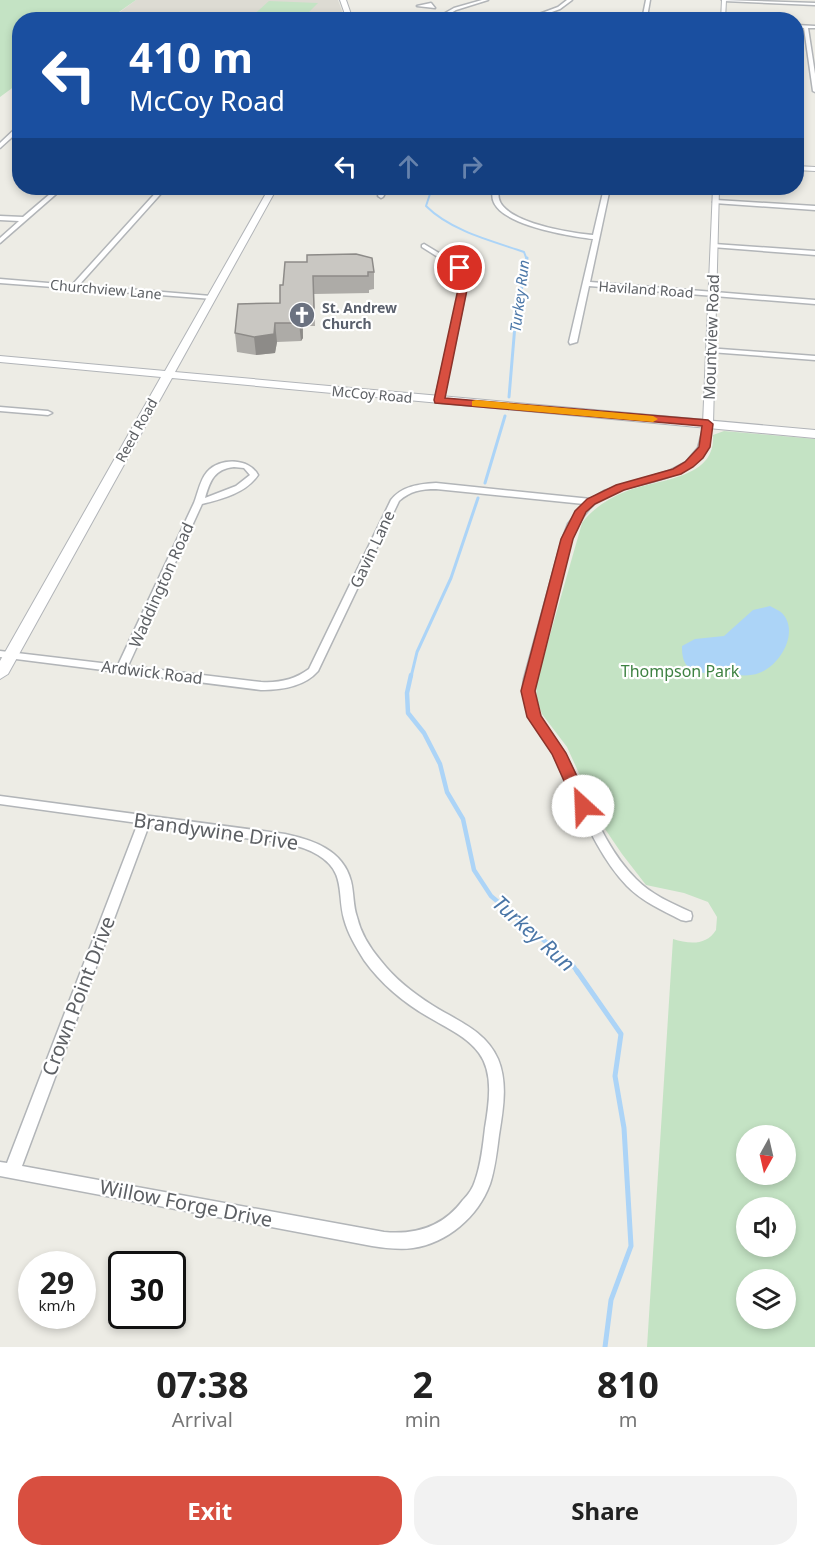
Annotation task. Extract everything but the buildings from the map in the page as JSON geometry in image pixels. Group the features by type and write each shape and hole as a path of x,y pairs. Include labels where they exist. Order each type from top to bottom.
{"main road":[{"name":"Reed Road","path":"0,674 5,655 269,195"},
{"name":"McCoy Road","path":"0,359 815,434"}],"street":[{"path":"450,12 486,0"},
{"path":"548,12 570,0"},
{"path":"724,0 815,4"},
{"path":"434,6 455,9"},
{"path":"815,27 806,26 815,91"},
{"path":"0,146 12,136"},
{"path":"0,241 52,195"},
{"path":"74,287 157,195"},
{"path":"494,195 497,205 510,215 565,234 596,237"},
{"path":"573,342 605,195"},
{"name":"Mountview Road","path":"686,916 648,896 624,872 598,835 559,753 534,717 528,691 567,539 581,511 591,502 620,487 677,471 689,465 699,456 704,447 708,424 716,195"},
{"path":"716,202 815,208"},
{"path":"0,218 24,219"},
{"path":"424,246 460,268 465,280 439,400"},
{"path":"714,246 815,254"},
{"name":"Churchview Lane","path":"0,281 211,298"},
{"name":"Haviland Road","path":"586,284 815,302"},
{"path":"710,350 815,358"},
{"path":"0,410 48,413"},
{"name":"Waddington Road","path":"123,668 193,513 201,502 201,493 209,475 218,467 241,465 253,471 254,475 250,482 201,502"},
{"name":"Gavin Lane","path":"304,679 313,671 324,651 395,500 402,492 419,487 436,486 591,502"},
{"name":"Ardwick Road","path":"5,655 261,686 283,685 304,679"},
{"name":"Brandywine Drive","path":"0,800 301,842 325,853 336,864 345,878 350,915 357,938 376,966 403,992 429,1011 474,1036 486,1048 496,1076 496,1097 483,1182 470,1205 442,1229 419,1239 400,1241 372,1238"},
{"name":"Crown Point Drive","path":"6,1170 145,821"},
{"name":"Willow Forge Drive","path":"6,1170 372,1238"}],"shaded area":[{"path":"136,0 338,0 342,12 120,12"}],"green space":[{"path":"0,0 136,0 119,12 12,12 12,88 0,97"},
{"path":"269,1 318,3 309,12 257,12"},
{"name":"Thompson Park","path":"724,431 815,439 815,1347 647,1347 673,939 691,943 707,939 716,930 717,917 708,902 684,893 646,885 603,826 567,747 542,714 537,700 536,684 582,523 596,508 620,494 668,480 695,469 705,461 711,450 713,435"}],"water":[{"path":"770,606 782,613 789,629 785,648 767,669 747,675 702,673 685,664 682,646 695,639 724,636 753,610"}],"waterway":[{"name":"Turkey Run","path":"430,195 426,206 436,215 460,229 524,252 527,259"},
{"name":"Turkey Run","path":"509,397 515,325 527,259"},
{"name":"Turkey Run","path":"485,483 505,416"},
{"name":"Turkey Run","path":"411,677 417,652 451,578 478,498"},
{"name":"Turkey Run","path":"411,675 407,693 408,713 424,733 440,764 447,792 463,819 474,870 491,896 572,964 578,973"},
{"name":"Turkey Run","path":"577,971 621,1034 615,1076 624,1128 631,1246 611,1300 605,1347"}],"slow traffic":[{"path":"476,404 653,419"}],"place":[{"name":"St. Andrew Church","path":"302,315"}],"route":[{"path":"460,268 465,280 439,400 708,424 704,447 699,456 689,465 659,477 620,487 591,502 581,511 567,539 528,691 534,717 559,753 583,806"}]}
